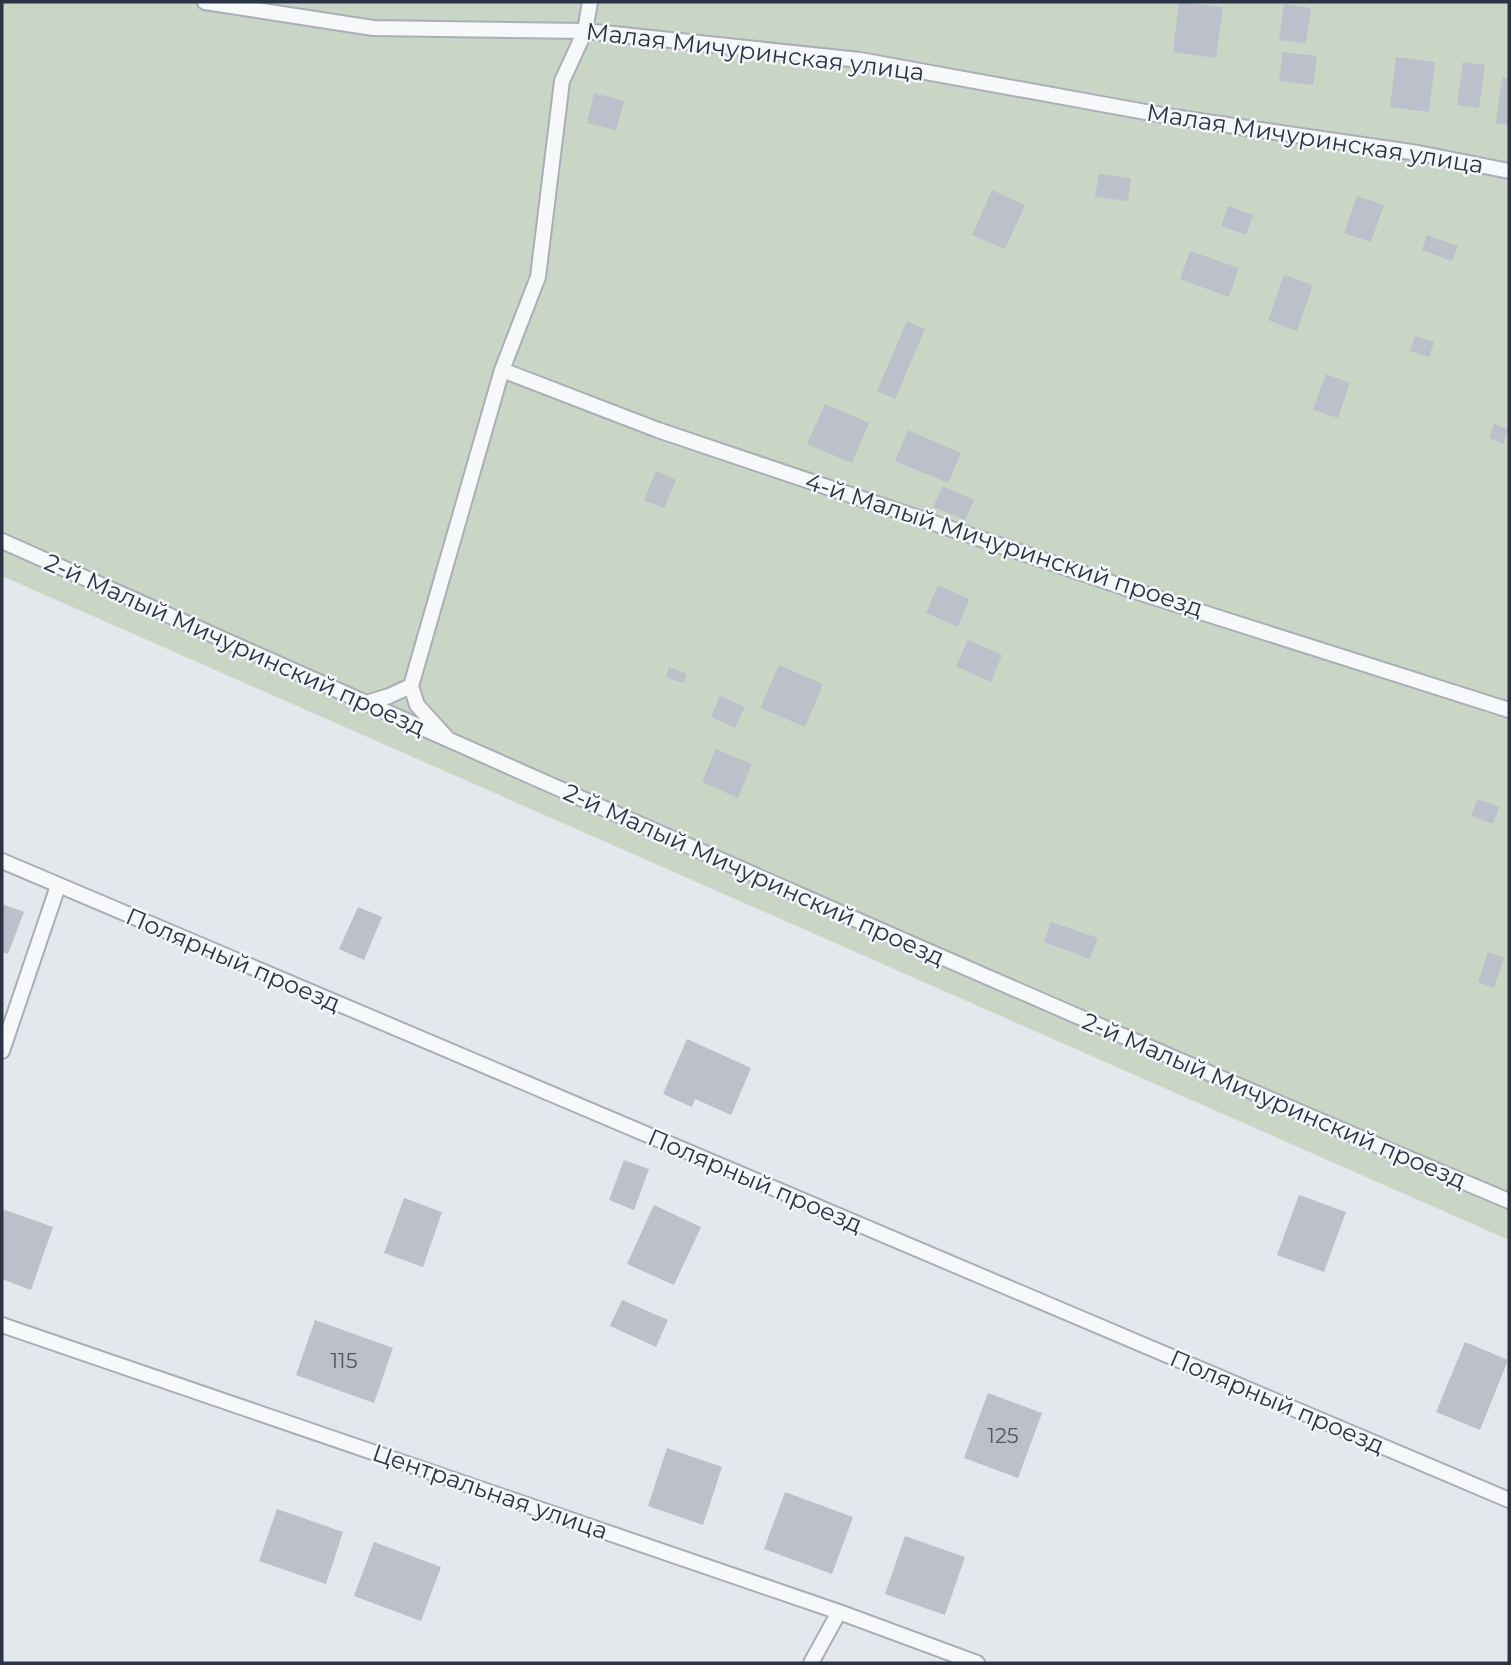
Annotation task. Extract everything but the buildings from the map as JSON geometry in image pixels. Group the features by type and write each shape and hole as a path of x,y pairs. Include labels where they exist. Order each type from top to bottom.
{"lane":[{"name":"Малая Мичуринская улица","path":"205,2 373,28 585,31 860,60 1173,117 1418,153 1509,171"},
{"path":"449,741 418,705 411,686 502,370 538,277 562,81 585,31 590,2"},
{"name":"4-й Малый Мичуринский проезд","path":"502,370 658,430 1141,593 1509,710"},
{"name":"2-й Малый Мичуринский проезд","path":"2,541 1189,1066 1509,1201"},
{"path":"366,703 411,686"},
{"name":"Полярный проезд","path":"2,861 1509,1500"},
{"path":"2,1051 58,886"},
{"name":"Центральная улица","path":"2,1325 839,1612 977,1663"},
{"path":"811,1663 839,1612"}],"green space":[{"path":"2,2 1509,2 1509,1240 2,576"}]}
